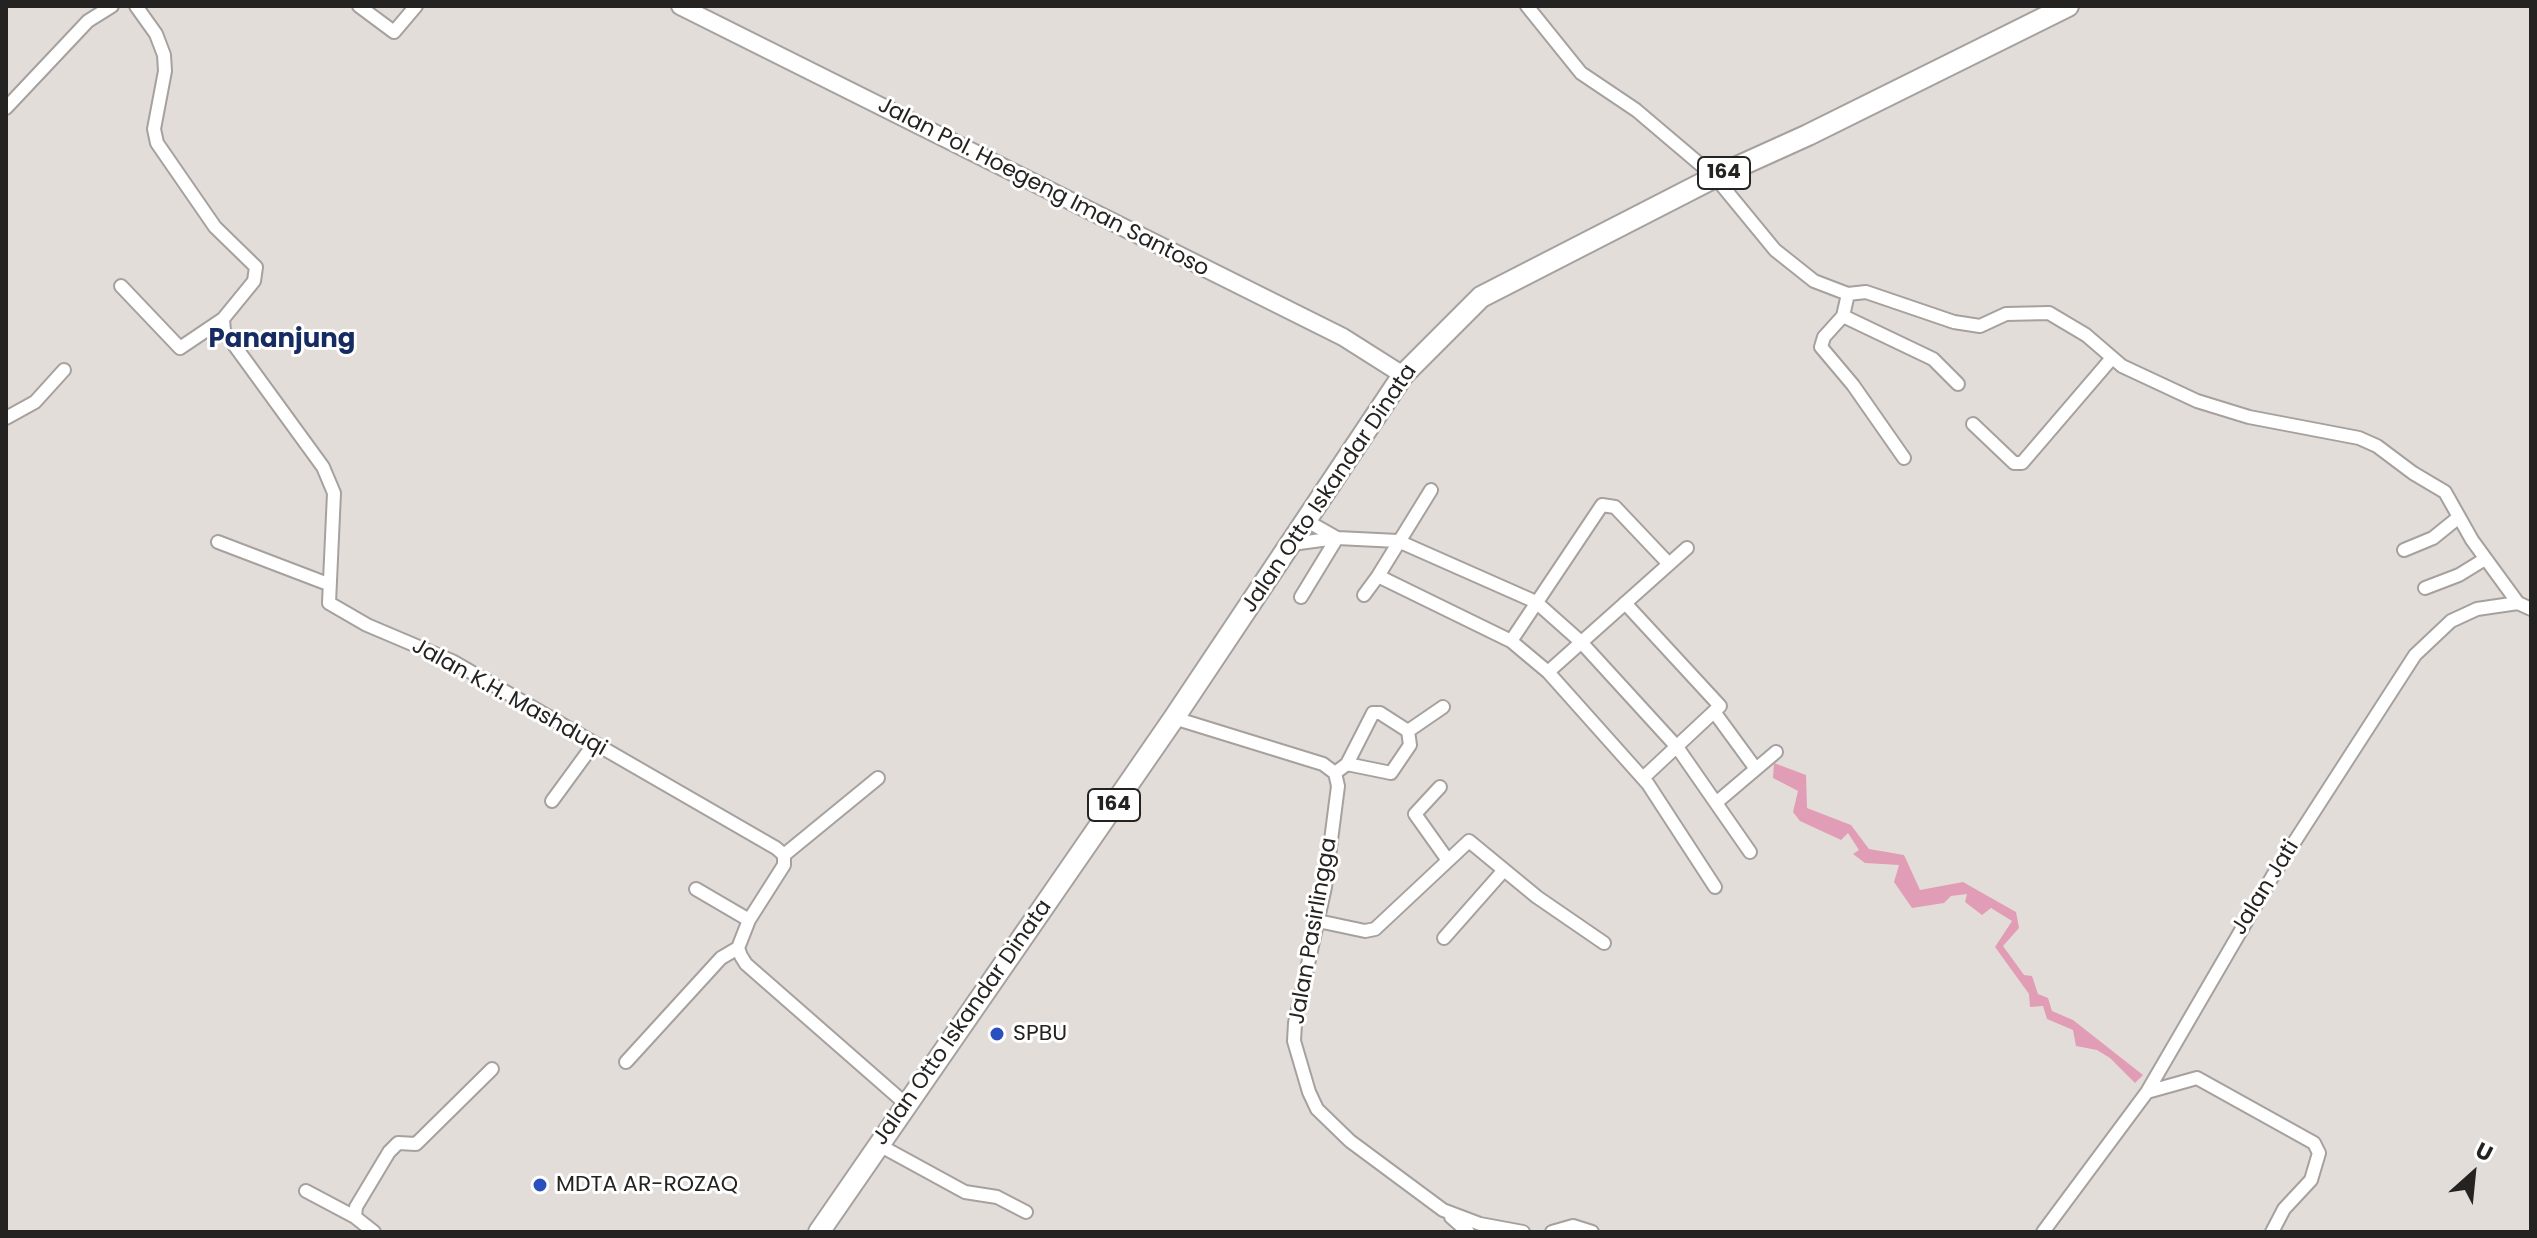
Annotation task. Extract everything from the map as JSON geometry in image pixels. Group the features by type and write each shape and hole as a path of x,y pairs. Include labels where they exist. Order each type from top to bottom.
{"main road":[{"name":"Jalan Otto Iskandar Dinata","path":"819,1232 1174,718 1403,375 1481,297 1715,177 1808,135 2068,6"}],"street":[{"path":"6,108 88,21 112,6"},
{"path":"121,286 180,348 223,319 254,281 256,267 215,227 157,143 154,129 164,80 164,55 156,34 136,6"},
{"path":"359,6 394,32 416,6"},
{"name":"Jalan Pol. Hoegeng Iman Santoso","path":"680,6 1343,337 1403,375"},
{"path":"1527,6 1581,73 1636,110 1715,177 1775,250 1799,272 1848,294 1866,292 1954,322 1980,326 2006,314 2049,313 2086,335 2112,358 2173,391 2219,408 2359,438 2377,446 2445,492 2485,559 2518,603 2531,609"},
{"path":"1848,294 1843,316 1824,337 1821,347 1853,385 1904,458"},
{"path":"1843,316 1933,359 1958,384"},
{"path":"218,542 328,584 334,493 323,467 224,331 223,319"},
{"path":"1973,424 2014,463 2022,463 2112,358"},
{"path":"6,418 35,402 64,370"},
{"path":"1364,595 1431,490"},
{"path":"1511,641 1602,505 1615,507 1669,564"},
{"path":"2404,550 2433,538 2459,517"},
{"path":"1307,521 1337,538"},
{"path":"1301,597 1337,538"},
{"path":"1292,544 1337,538 1398,541 1536,602 1581,642 1677,747 1750,852"},
{"path":"1548,672 1687,548"},
{"path":"2425,588 2459,575 2485,559"},
{"path":"1378,576 1511,641 1548,672 1643,778 1715,887"},
{"name":"Jalan K.H. Mashduqi","path":"328,584 329,603 342,612 452,661 593,745 712,810 784,855"},
{"path":"1625,603 1720,703 1715,713 1643,778"},
{"name":"Jalan Jati","path":"2043,1232 2149,1088 2275,872 2409,662 2428,639 2451,621 2477,609 2518,603"},
{"path":"1408,731 1443,707"},
{"path":"1174,718 1323,764 1335,773 1347,764 1373,713 1380,713 1408,731 1410,745 1391,773 1347,764"},
{"path":"1715,713 1756,769"},
{"path":"552,801 593,745"},
{"path":"1717,802 1776,752"},
{"name":"Jalan Pasirlingga","path":"1335,773 1338,786 1318,921 1295,1023 1294,1041 1309,1092 1317,1109 1350,1141 1443,1210 1480,1224 1523,1232"},
{"path":"626,1062 721,958 738,948 749,920 784,865 784,855 878,778"},
{"path":"1440,787 1415,814 1447,859"},
{"path":"1318,921 1365,931 1375,929 1469,841 1537,897 1604,943"},
{"path":"1444,938 1504,870"},
{"path":"696,889 749,920"},
{"path":"738,948 746,964 907,1105"},
{"path":"355,1217 360,1200 396,1144 416,1144 492,1069"},
{"path":"2149,1088 2197,1078 2317,1147 2317,1166 2311,1180 2284,1209 2272,1232"},
{"path":"879,1145 965,1192 989,1194 1026,1212"},
{"path":"306,1191 355,1217 374,1232"},
{"path":"1443,1210 1468,1232"},
{"path":"1552,1232 1565,1226 1592,1232"}],"shaded area":[{"path":"1774,763 1806,775 1807,808 1851,825 1869,849 1904,855 1920,890 1963,882 2016,912 2019,928 2003,946 2024,975 2032,976 2038,994 2048,998 2052,1011 2073,1020 2143,1075 2135,1083 2110,1058 2097,1050 2076,1046 2073,1030 2047,1019 2043,1006 2030,1007 2029,994 1995,947 2012,921 1991,908 1982,915 1965,902 1967,894 1951,896 1944,903 1912,908 1894,882 1899,865 1865,863 1853,854 1859,850 1848,833 1841,840 1800,821 1793,812 1798,791 1773,778"}],"place":[{"name":"SPBU","path":"997,1034"},
{"name":"MDTA AR-ROZAQ","path":"540,1185"}],"district":[{"name":"Pananjung","path":"282,340"}]}
